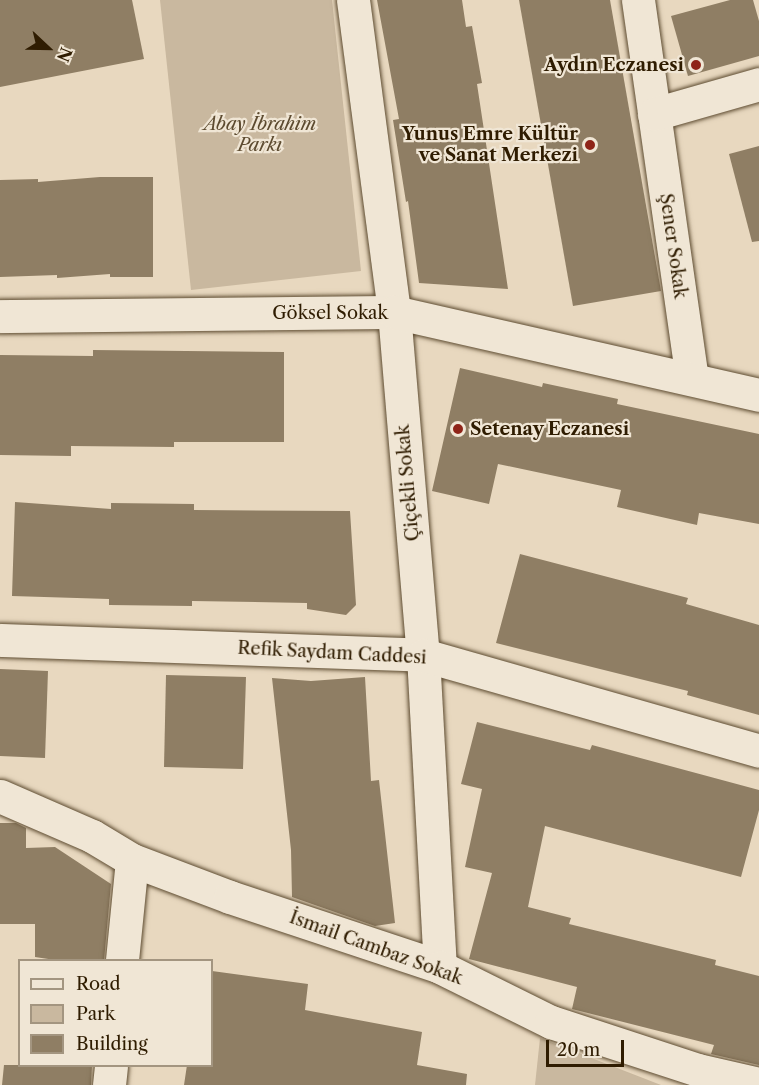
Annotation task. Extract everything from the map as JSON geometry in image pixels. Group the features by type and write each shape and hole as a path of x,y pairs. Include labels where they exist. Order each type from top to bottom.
{"street":[{"name":"Çiçekli Sokak","path":"353,0 394,312 423,655 440,967"},
{"name":"Şener Sokak","path":"638,0 692,378"},
{"path":"654,114 759,84"},
{"name":"Göksel Sokak","path":"0,316 394,312 759,394"},
{"name":"Refik Saydam Caddesi","path":"0,640 423,655 759,751"},
{"name":"İsmail Cambaz Sokak","path":"0,796 92,836 132,860 230,897 440,967 551,1022 697,1078 759,1084"},
{"path":"122,959 132,860"},
{"path":"109,1085 111,1067"}],"green space":[{"name":"Abay İbrahim Parkı","path":"160,0 332,0 361,271 191,290"},
{"path":"540,1038 661,1085 535,1085"}],"building":[{"path":"0,0 132,0 144,59 0,87"},
{"path":"377,0 462,0 466,27 472,26 482,83 477,84 508,289 419,283 408,201 406,202 393,120 399,119"},
{"name":"Yunus Emre Kültür ve Sanat Merkezi","path":"519,0 610,0 661,291 573,306"},
{"path":"730,0 753,0 759,21 759,56 688,76 671,16"},
{"path":"759,146 759,241 752,242 729,154"},
{"path":"100,177 153,177 153,277 110,277 110,274 57,278 57,275 0,277 0,180 38,179 38,182"},
{"path":"93,350 284,352 284,442 174,442 174,447 71,446 71,456 0,455 0,355 93,356"},
{"path":"460,368 542,387 543,383 618,399 617,404 759,434 759,524 699,513 697,525 617,507 621,490 498,464 489,504 432,491"},
{"path":"15,502 111,509 111,503 194,504 194,510 350,511 356,605 346,615 307,609 307,603 192,601 192,606 109,605 109,599 12,596"},
{"path":"520,554 688,598 686,604 759,625 759,715 687,695 688,691 496,643"},
{"path":"0,669 48,671 45,758 0,756"},
{"path":"166,675 246,677 243,769 164,767"},
{"path":"365,677 371,781 379,780 395,923 375,926 292,897 291,850 272,678 311,681"},
{"path":"477,722 590,750 592,745 759,790 759,810 741,877 545,826 528,907 571,918 569,924 716,960 715,965 759,976 759,1065 711,1054 714,1045 572,1009 577,987 469,959 492,873 465,867 482,789 461,784"},
{"path":"0,823 16,823 26,828 26,848 55,847 111,884 104,959 35,957 35,924 0,924"},
{"path":"213,971 308,984 305,1010 422,1032 417,1065 467,1074 466,1085 184,1085 187,1067 213,1067"},
{"path":"4,1065 92,1067 91,1085 2,1085"}],"place":[{"name":"Aydın Eczanesi","path":"696,65"},
{"name":"Yunus Emre Kültür ve Sanat Merkezi","path":"590,145"},
{"name":"Setenay Eczanesi","path":"458,429"}]}
